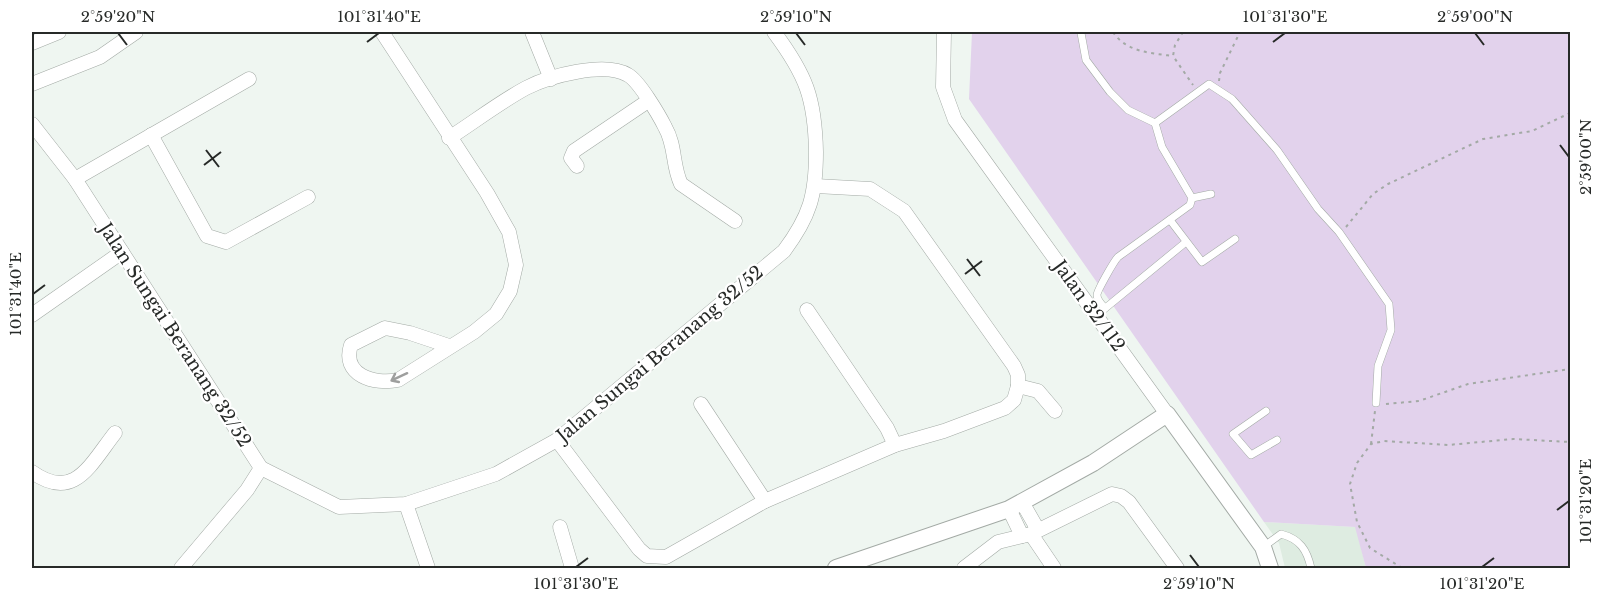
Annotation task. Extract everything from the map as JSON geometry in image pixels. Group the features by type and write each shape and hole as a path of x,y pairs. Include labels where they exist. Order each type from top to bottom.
{"street":[{"path":"32,43 59,32"},
{"path":"32,84 99,57 136,32"},
{"path":"382,32 487,193 509,232 516,265 510,291 496,314 474,332 398,380 385,383 361,376 351,366 347,356 351,345 385,328 410,333 449,346"},
{"path":"532,32 551,78"},
{"name":"Jalan Sungai Beranang 32/52","path":"32,124 75,179 261,468 339,507 406,504 496,474 557,440 784,251 802,227 816,186 813,102 799,68 774,32"},
{"name":"Jalan 32/112","path":"944,32 943,87 955,120 1100,312 1167,414 1263,547 1270,568"},
{"path":"449,138 527,87 551,78 607,68 619,70 631,76 674,146 681,184 735,221"},
{"path":"75,179 249,79"},
{"path":"577,166 571,158 574,151 648,101"},
{"path":"151,135 207,236 226,242 308,198"},
{"path":"557,440 639,549 647,556 657,558 675,553 765,501 895,445 944,431 1005,408 1014,400 1018,375 1014,366 904,211 870,189 816,186"},
{"path":"32,315 122,252"},
{"path":"807,310 887,428 895,445"},
{"path":"1018,386 1038,391 1055,411"},
{"path":"701,404 765,501"},
{"path":"836,568 1016,506 1093,463 1167,414"},
{"path":"32,472 54,485 66,485 81,476 115,433"},
{"path":"181,568 248,490 261,468"},
{"path":"964,568 998,542 1030,533 1104,496 1122,496 1176,568"},
{"path":"406,504 428,568"},
{"path":"1016,506 1030,533 1054,568"},
{"path":"560,527 572,568"}],"lane":[{"path":"1081,33 1086,60 1110,92 1128,110 1155,123 1162,147 1192,198"},
{"path":"1155,123 1209,84 1232,99 1276,150 1318,209 1339,232 1389,304 1391,330 1378,366 1376,403"},
{"path":"1186,242 1100,312 1097,292 1104,283 1108,267 1118,256 1185,209 1192,198 1211,194"},
{"path":"1170,220 1202,262 1235,239"},
{"path":"1266,411 1233,434 1251,455 1277,440"},
{"path":"1263,547 1281,534 1295,538 1308,555 1311,568"}],"path":[{"path":"1113,32 1119,41 1132,49 1173,56"},
{"path":"1183,32 1175,45 1173,56 1198,92"},
{"path":"1220,90 1220,73 1240,32"},
{"path":"1339,232 1354,220 1373,194 1396,180 1483,139 1532,131 1570,113"},
{"path":"1402,568 1370,548 1357,522 1350,484 1357,463 1371,444 1376,403 1395,405 1419,401 1468,384 1570,369"},
{"path":"1371,444 1384,441 1448,445 1505,439 1570,442"}],"shaded area":[{"path":"972,32 1570,32 1570,568 1366,568 1355,527 1264,522 969,99"},
{"path":"1264,522 1356,527 1366,568 1285,568 1279,543"}]}
